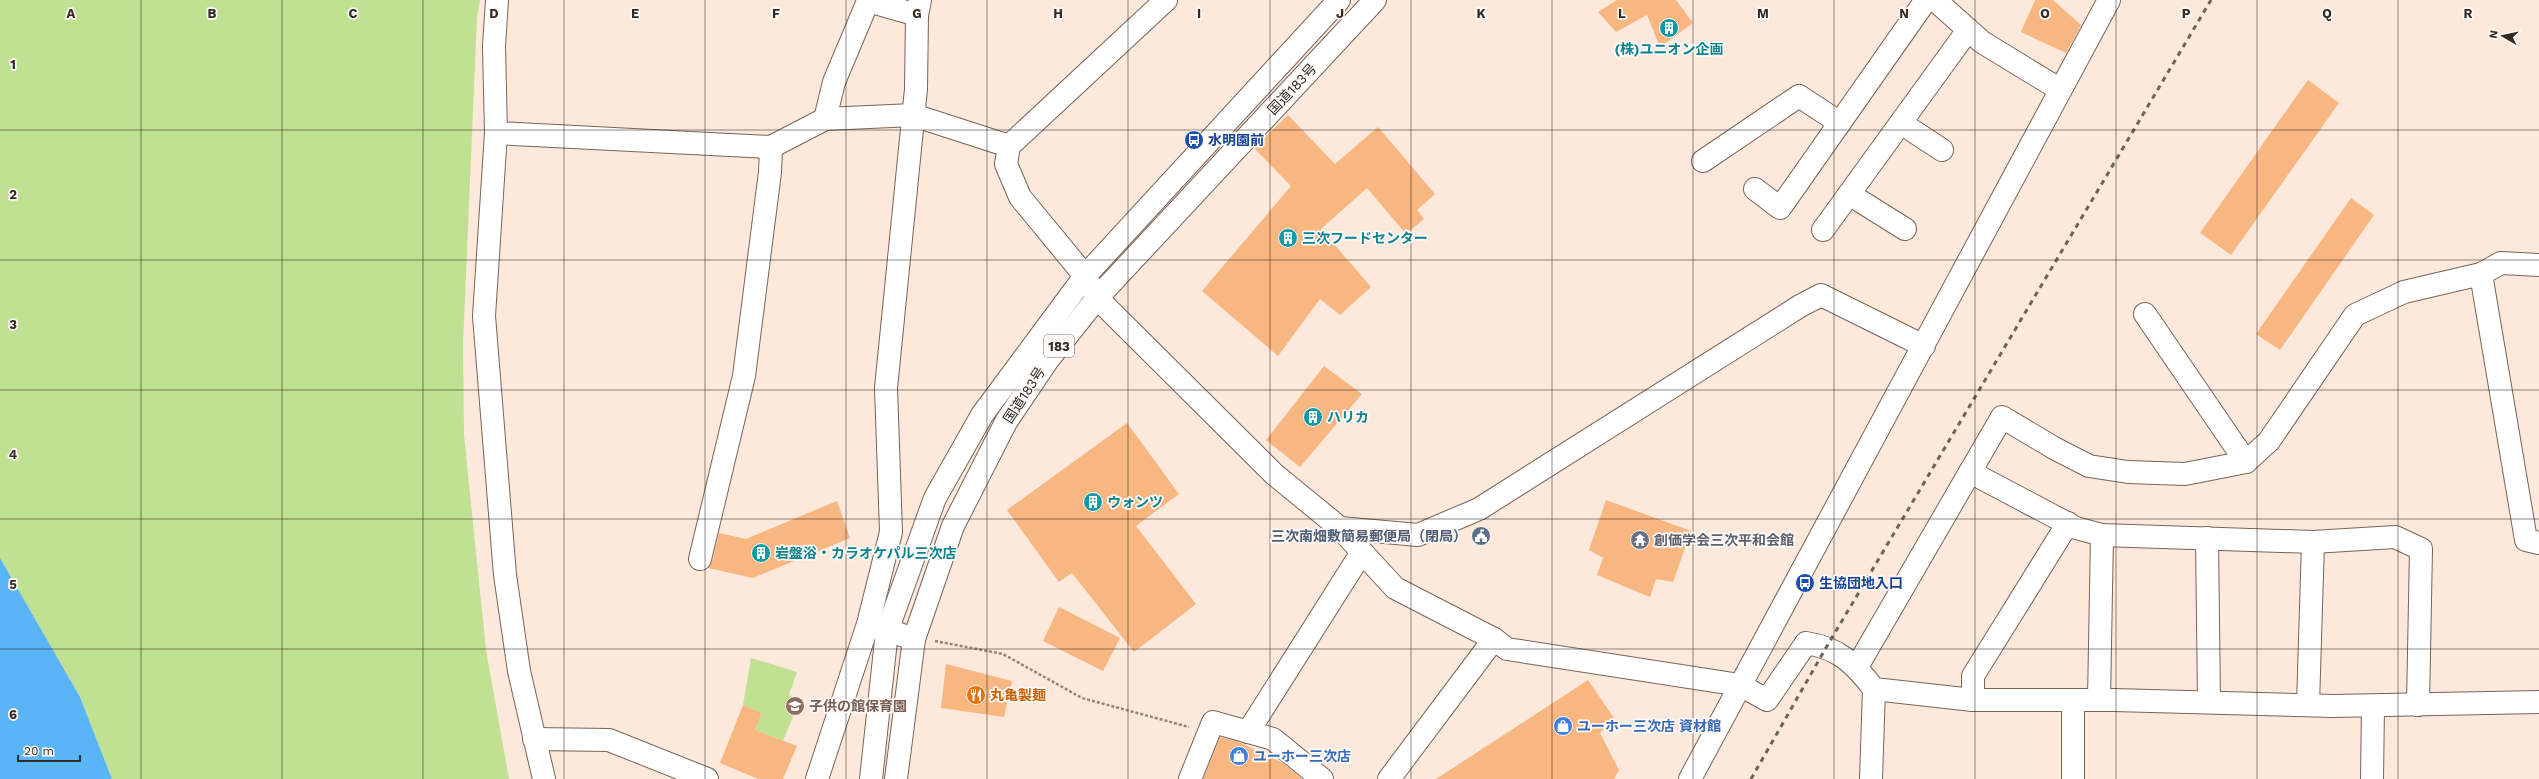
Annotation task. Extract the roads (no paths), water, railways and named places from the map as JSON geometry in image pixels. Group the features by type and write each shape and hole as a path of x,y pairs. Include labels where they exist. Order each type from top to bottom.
{"main road":[{"path":"497,0 494,46 496,133 484,316 505,575 519,671 544,779"},
{"path":"1166,0 1009,146 1006,164 1020,196 1085,276 1097,298 1274,474 1340,528 1395,588 1494,639 1508,649 1740,685 1767,700 1806,644 1826,646 1857,666 1874,689 1871,779"},
{"name":"国道183号","path":"871,779 877,628 935,498 982,415 1085,276 1339,0"},
{"name":"国道183号","path":"896,779 914,639 953,526 1006,422 1047,361 1097,298 1375,0"},
{"path":"1755,189 1780,208 1926,0"},
{"path":"1934,0 1982,42 2059,89"},
{"path":"1690,779 1924,346 2059,89 2109,0"},
{"path":"817,779 877,628 891,532 886,388 916,89 918,7 868,1 834,82 825,119"},
{"path":"1823,230 1968,30"},
{"path":"1703,161 1799,96 1840,123"},
{"path":"496,133 771,147 825,119 913,115 1009,146"},
{"path":"1901,123 1942,150"},
{"path":"700,559 744,376 770,172 771,147"},
{"path":"1849,194 1905,228"},
{"path":"1857,666 2002,417 2054,448 2089,466 2128,472 2185,474 2246,462 2269,441 2355,315 2404,292 2481,274 2501,263 2539,265"},
{"path":"2481,274 2526,540 2539,543"},
{"path":"1340,528 1418,535 1480,508 1800,306 1821,295 1924,346"},
{"path":"2145,314 2246,462"},
{"path":"1970,472 2068,523 2102,535 2313,542 2395,537 2420,549 2418,705"},
{"path":"1973,700 1973,676 2068,523"},
{"path":"2099,700 2102,535"},
{"path":"2207,538 2209,702"},
{"path":"2308,705 2313,542"},
{"path":"1248,732 1362,552"},
{"path":"877,628 914,639"},
{"path":"1390,779 1494,639"},
{"path":"1874,689 1973,700 2099,700 2373,706 2539,702"},
{"path":"2073,700 2073,779"},
{"path":"2372,779 2373,706"},
{"path":"1190,779 1213,722 1273,739 1322,779"},
{"path":"534,738 609,740 707,779"}],"water":[{"path":"0,558 80,697 112,779 0,779"}],"railway":[{"path":"1751,779 1827,646 2211,0"}],"place":[{"name":"(株)ユニオン企画","path":"1669,28"},
{"name":"水明園前","path":"1194,140"},
{"name":"三次フードセンター","path":"1288,238"},
{"name":"ハリカ","path":"1313,417"},
{"name":"ウォンツ","path":"1093,502"},
{"name":"三次南畑敷簡易郵便局（閉局）","path":"1481,536"},
{"name":"創価学会三次平和会館","path":"1640,540"},
{"name":"岩盤浴・カラオケパル三次店","path":"761,553"},
{"name":"生協団地入口","path":"1805,583"},
{"name":"丸亀製麺","path":"976,695"},
{"name":"子供の館保育園","path":"795,706"},
{"name":"ユーホー三次店 資材館","path":"1563,726"},
{"name":"ユーホー三次店","path":"1239,756"}]}
